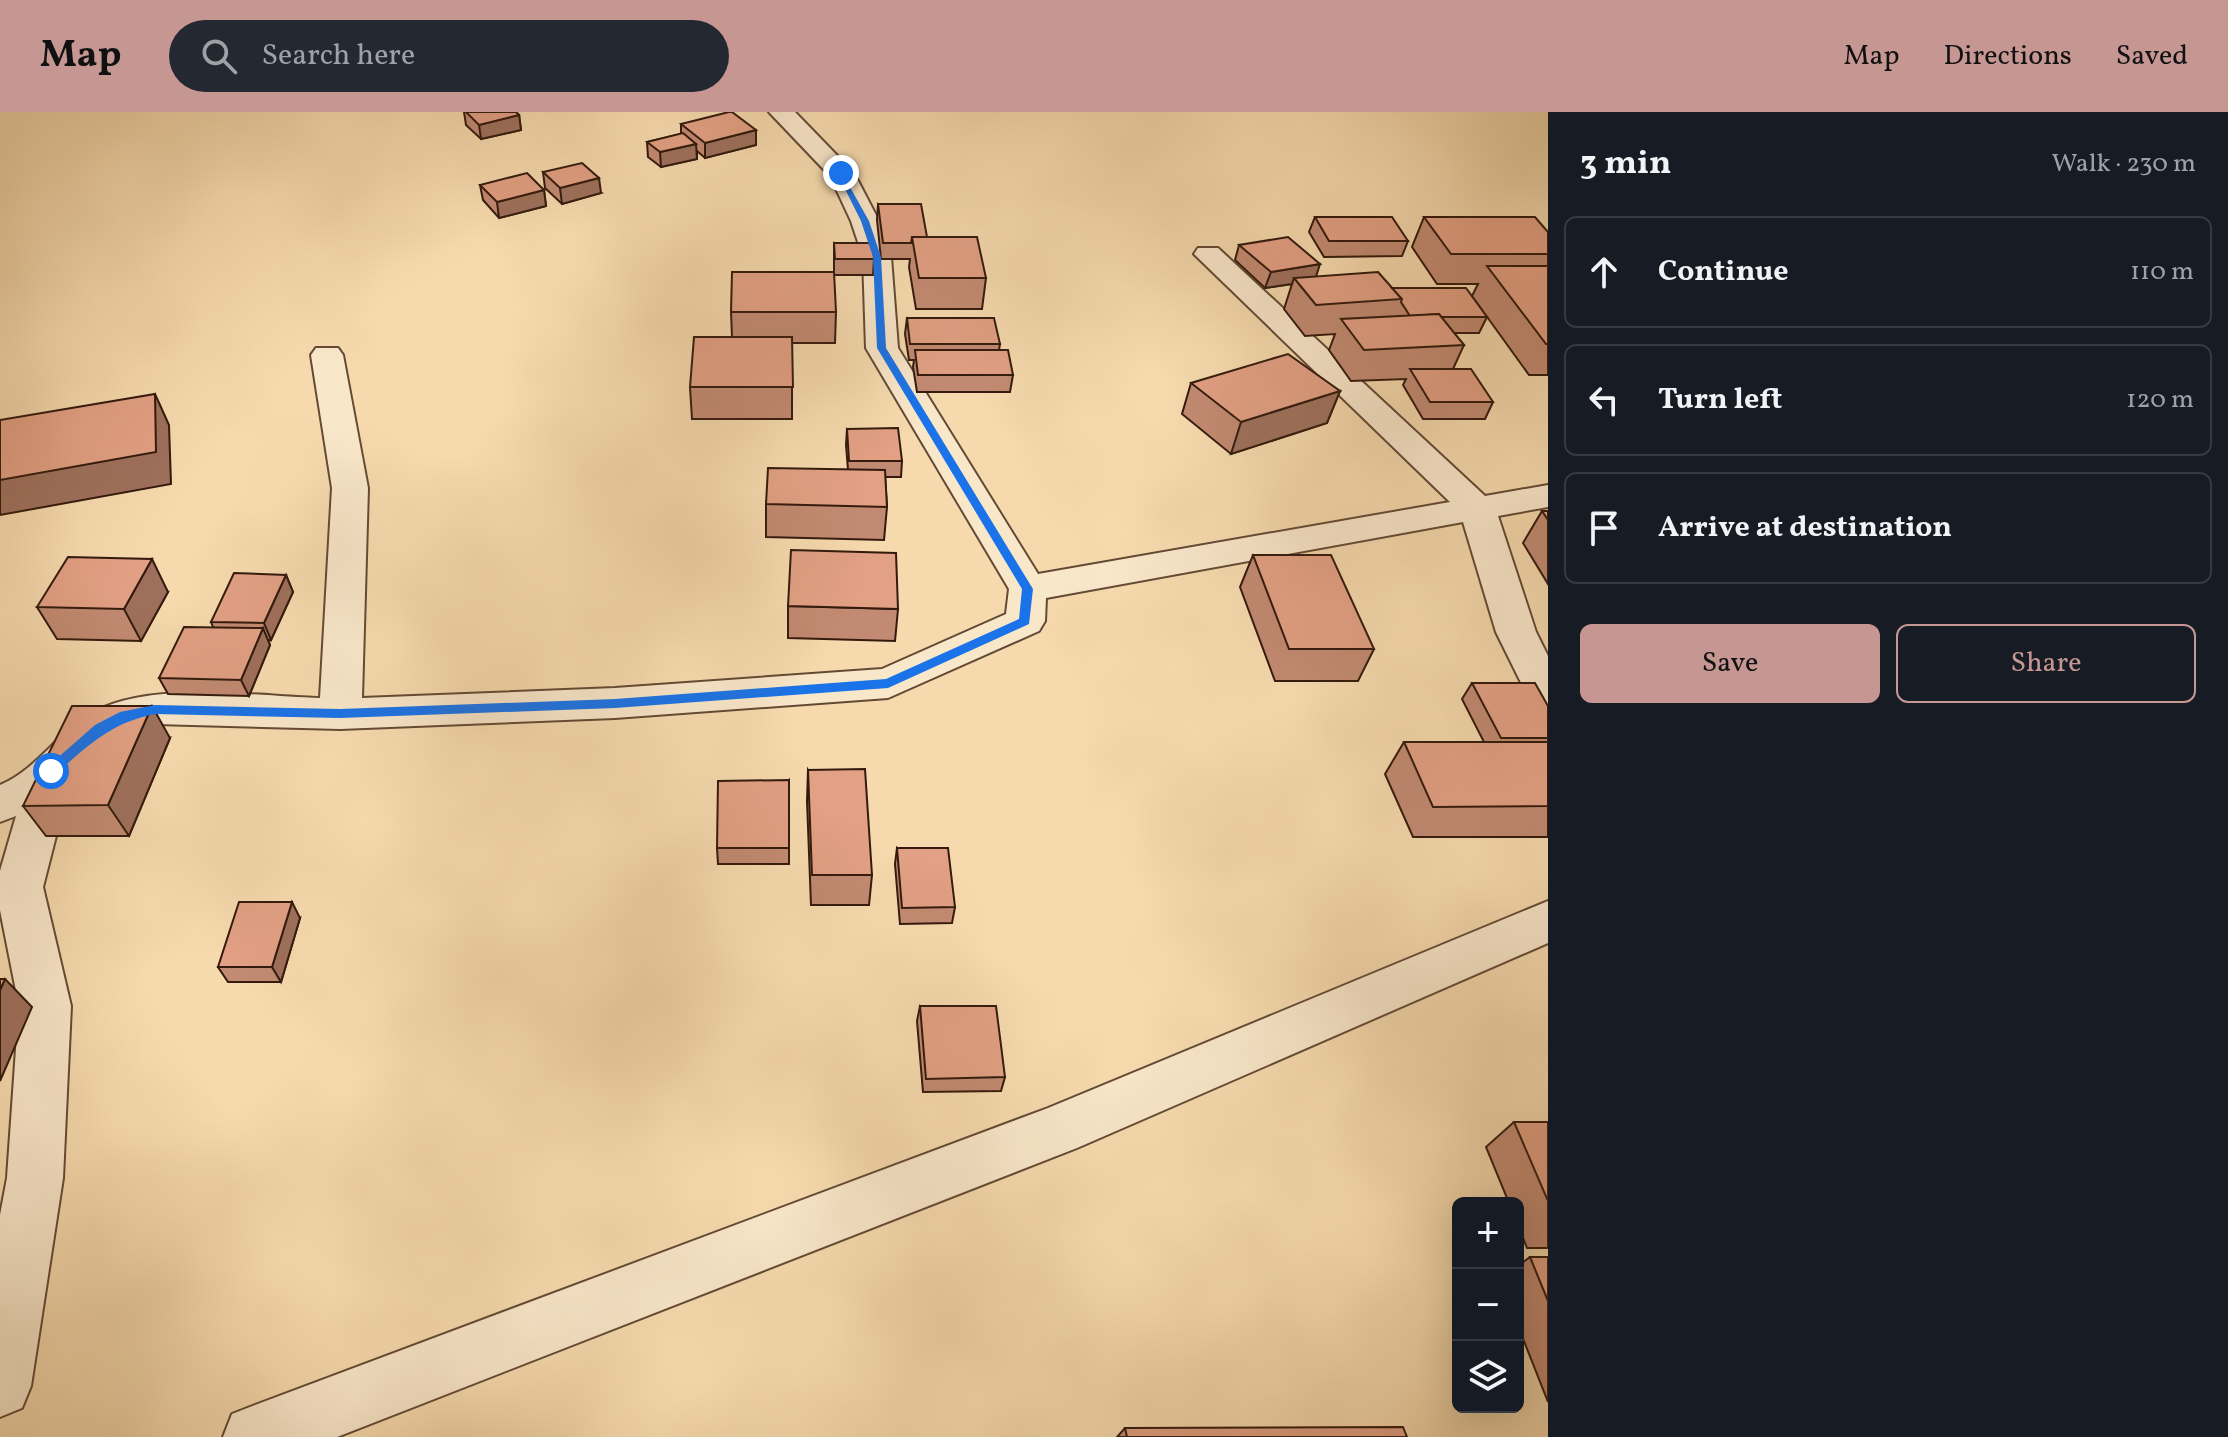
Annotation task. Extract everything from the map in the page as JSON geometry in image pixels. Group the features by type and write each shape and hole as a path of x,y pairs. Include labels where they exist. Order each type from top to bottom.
{"street":[{"path":"0,804 31,791 99,729 124,715 155,709 340,714 615,703 888,683 1025,621 1028,589 882,348 877,257 865,221 841,173 781,112"},
{"path":"1208,254 1477,508 1516,632 1548,696"},
{"path":"327,355 350,488 340,714"},
{"path":"1028,589 1548,496"},
{"path":"0,1386 35,1178 45,1006 19,887 51,771"},
{"path":"255,1437 1058,1130 1548,921"}],"building":[{"path":"466,112 516,112 519,115 479,125"},
{"path":"729,112 756,130 705,143 681,124"},
{"path":"683,133 696,144 660,152 647,142"},
{"path":"582,163 599,178 560,188 543,172"},
{"path":"527,173 544,190 497,202 480,185"},
{"path":"878,204 921,204 927,237 912,237 911,243 883,243"},
{"path":"1315,217 1392,217 1408,241 1329,241"},
{"path":"1424,217 1535,217 1548,232 1548,254 1451,254"},
{"path":"912,237 977,237 986,278 919,278"},
{"path":"1288,237 1320,264 1271,272 1239,245"},
{"path":"834,243 873,243 874,259 835,259"},
{"path":"1487,266 1548,266 1548,344 1546,344"},
{"path":"732,272 834,272 836,312 731,312"},
{"path":"1378,272 1402,299 1316,305 1294,278"},
{"path":"1392,288 1466,288 1487,317 1410,316 1402,299"},
{"path":"1439,314 1464,345 1364,350 1341,319"},
{"path":"907,318 994,318 1000,344 910,344"},
{"path":"694,337 792,337 793,387 690,387"},
{"path":"915,350 1008,350 1013,375 918,375"},
{"path":"1288,354 1340,391 1241,422 1191,383"},
{"path":"1410,369 1471,369 1493,402 1430,402"},
{"path":"155,394 156,452 0,480 0,420"},
{"path":"898,428 902,461 849,461 847,429"},
{"path":"768,468 885,470 887,507 766,504"},
{"path":"791,550 896,553 898,609 788,606"},
{"path":"1253,555 1331,555 1374,649 1289,649"},
{"path":"68,557 152,559 124,609 37,607"},
{"path":"234,573 286,575 264,623 211,622"},
{"path":"184,627 263,628 241,680 159,678"},
{"path":"1472,683 1535,683 1548,706 1548,738 1501,738"},
{"path":"72,706 152,706 108,805 23,806"},
{"path":"1404,742 1548,742 1548,806 1433,807"},
{"path":"865,769 872,875 812,875 808,770"},
{"path":"789,780 789,848 717,848 718,781"},
{"path":"897,848 948,848 955,907 902,908"},
{"path":"239,902 292,902 272,967 218,967"},
{"path":"920,1006 996,1006 1005,1077 926,1079"},
{"path":"1514,1122 1548,1122 1548,1201"},
{"path":"1530,1257 1548,1257 1548,1301"},
{"path":"1403,1427 1407,1437 1127,1437 1125,1428"}],"route":[{"path":"51,771 86,737 99,729 124,715 155,709 340,714 615,703 888,683 1025,621 1028,589 882,348 877,257 865,221 841,173"}]}
